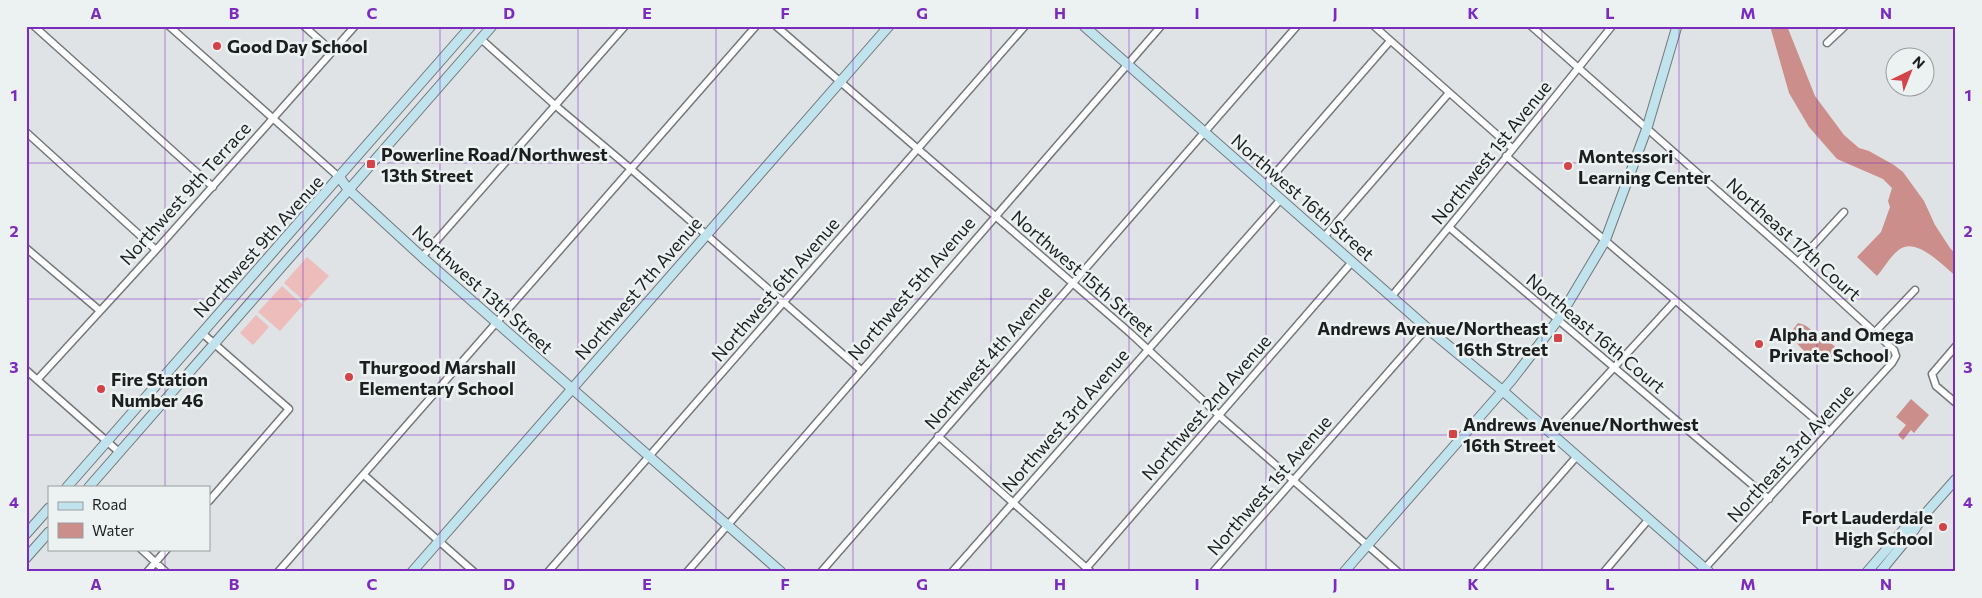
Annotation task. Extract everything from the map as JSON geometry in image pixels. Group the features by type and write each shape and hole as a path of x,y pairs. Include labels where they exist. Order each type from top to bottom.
{"main road":[{"name":"Northwest 9th Avenue","path":"68,486 340,178 471,26"},
{"name":"Northwest 9th Avenue","path":"90,486 492,26"},
{"name":"Northwest 7th Avenue","path":"412,572 889,26"},
{"name":"Northwest 16th Street","path":"1084,26 1126,65 1205,132 1427,328 1553,434 1648,520 1707,570"},
{"path":"1344,572 1503,391 1558,320 1605,241 1647,128 1677,26"},
{"name":"Northwest 13th Street","path":"340,178 348,189 422,257 781,572"},
{"path":"1880,572 1925,514 1956,479"},
{"path":"26,534 48,509"},
{"path":"1867,572 1912,520 1925,514"},
{"path":"26,558 48,533"}],"street":[{"path":"34,26 213,187"},
{"name":"Northwest 13th Street","path":"169,26 340,178"},
{"path":"304,26 332,52"},
{"name":"Northwest 9th Terrace","path":"37,380 213,187 355,26"},
{"path":"422,257 624,26"},
{"path":"278,572 756,26"},
{"name":"Northwest 15th Street","path":"776,26 1073,284 1398,572"},
{"name":"Northwest 6th Avenue","path":"548,572 1025,26"},
{"name":"Northwest 5th Avenue","path":"687,572 994,216 1161,26"},
{"name":"Northwest 4th Avenue","path":"821,572 1297,26"},
{"path":"1374,26 1512,148"},
{"name":"Northeast 17th Court","path":"1531,26 1876,332 1894,350 1896,356"},
{"name":"Northwest 1st Avenue","path":"1392,296 1450,228 1512,148 1612,26"},
{"path":"1827,43 1845,26"},
{"path":"481,39 861,370"},
{"path":"1265,185 1390,40"},
{"path":"1324,237 1449,93"},
{"path":"26,132 156,250"},
{"path":"1506,156 1830,432"},
{"name":"Northwest 3rd Avenue","path":"952,572 1281,199"},
{"path":"1798,262 1844,212"},
{"name":"Northeast 16th Court","path":"1450,228 1769,500"},
{"path":"26,248 99,310"},
{"name":"Northwest 2nd Avenue","path":"1087,570 1352,262"},
{"path":"1876,332 1915,290"},
{"path":"1553,434 1675,301"},
{"name":"Northwest 1st Avenue","path":"1214,572 1427,328"},
{"path":"202,333 289,410 210,500"},
{"path":"1956,346 1932,374 1936,386 1956,403"},
{"name":"Northeast 3rd Avenue","path":"1707,570 1896,356"},
{"path":"26,370 119,452"},
{"path":"938,436 1087,570"},
{"path":"1476,572 1577,456"},
{"path":"364,474 474,572"},
{"path":"1604,572 1648,520"},
{"path":"142,550 166,572"},
{"path":"147,572 166,550"}],"shaded area":[{"path":"307,257 329,276 305,302 284,283"},
{"path":"282,286 303,305 280,331 258,312"},
{"path":"256,315 269,327 253,345 240,333"}],"water":[{"path":"1770,26 1787,26 1815,96 1844,135 1859,148 1869,151 1903,172 1924,201 1935,225 1956,254 1956,276 1930,254 1914,247 1907,246 1900,249 1877,276 1857,257 1881,232 1890,207 1888,201 1892,188 1883,179 1837,159 1809,127 1789,93"},
{"path":"1798,323 1807,326 1819,337 1831,343 1837,349 1832,356 1826,359 1819,359 1805,351 1794,339 1791,332"},
{"path":"1911,399 1929,415 1914,433 1911,430 1903,440 1898,435 1906,425 1896,417"}],"place":[{"name":"Good Day School","path":"217,46"},
{"name":"Powerline Road/Northwest 13th Street","path":"371,164"},
{"name":"Montessori Learning Center","path":"1568,166"},
{"name":"Andrews Avenue/Northeast 16th Street","path":"1558,338"},
{"name":"Alpha and Omega Private School","path":"1759,344"},
{"name":"Thurgood Marshall Elementary School","path":"349,377"},
{"name":"Fire Station Number 46","path":"101,389"},
{"name":"Andrews Avenue/Northwest 16th Street","path":"1453,434"},
{"name":"Fort Lauderdale High School","path":"1943,527"}]}
